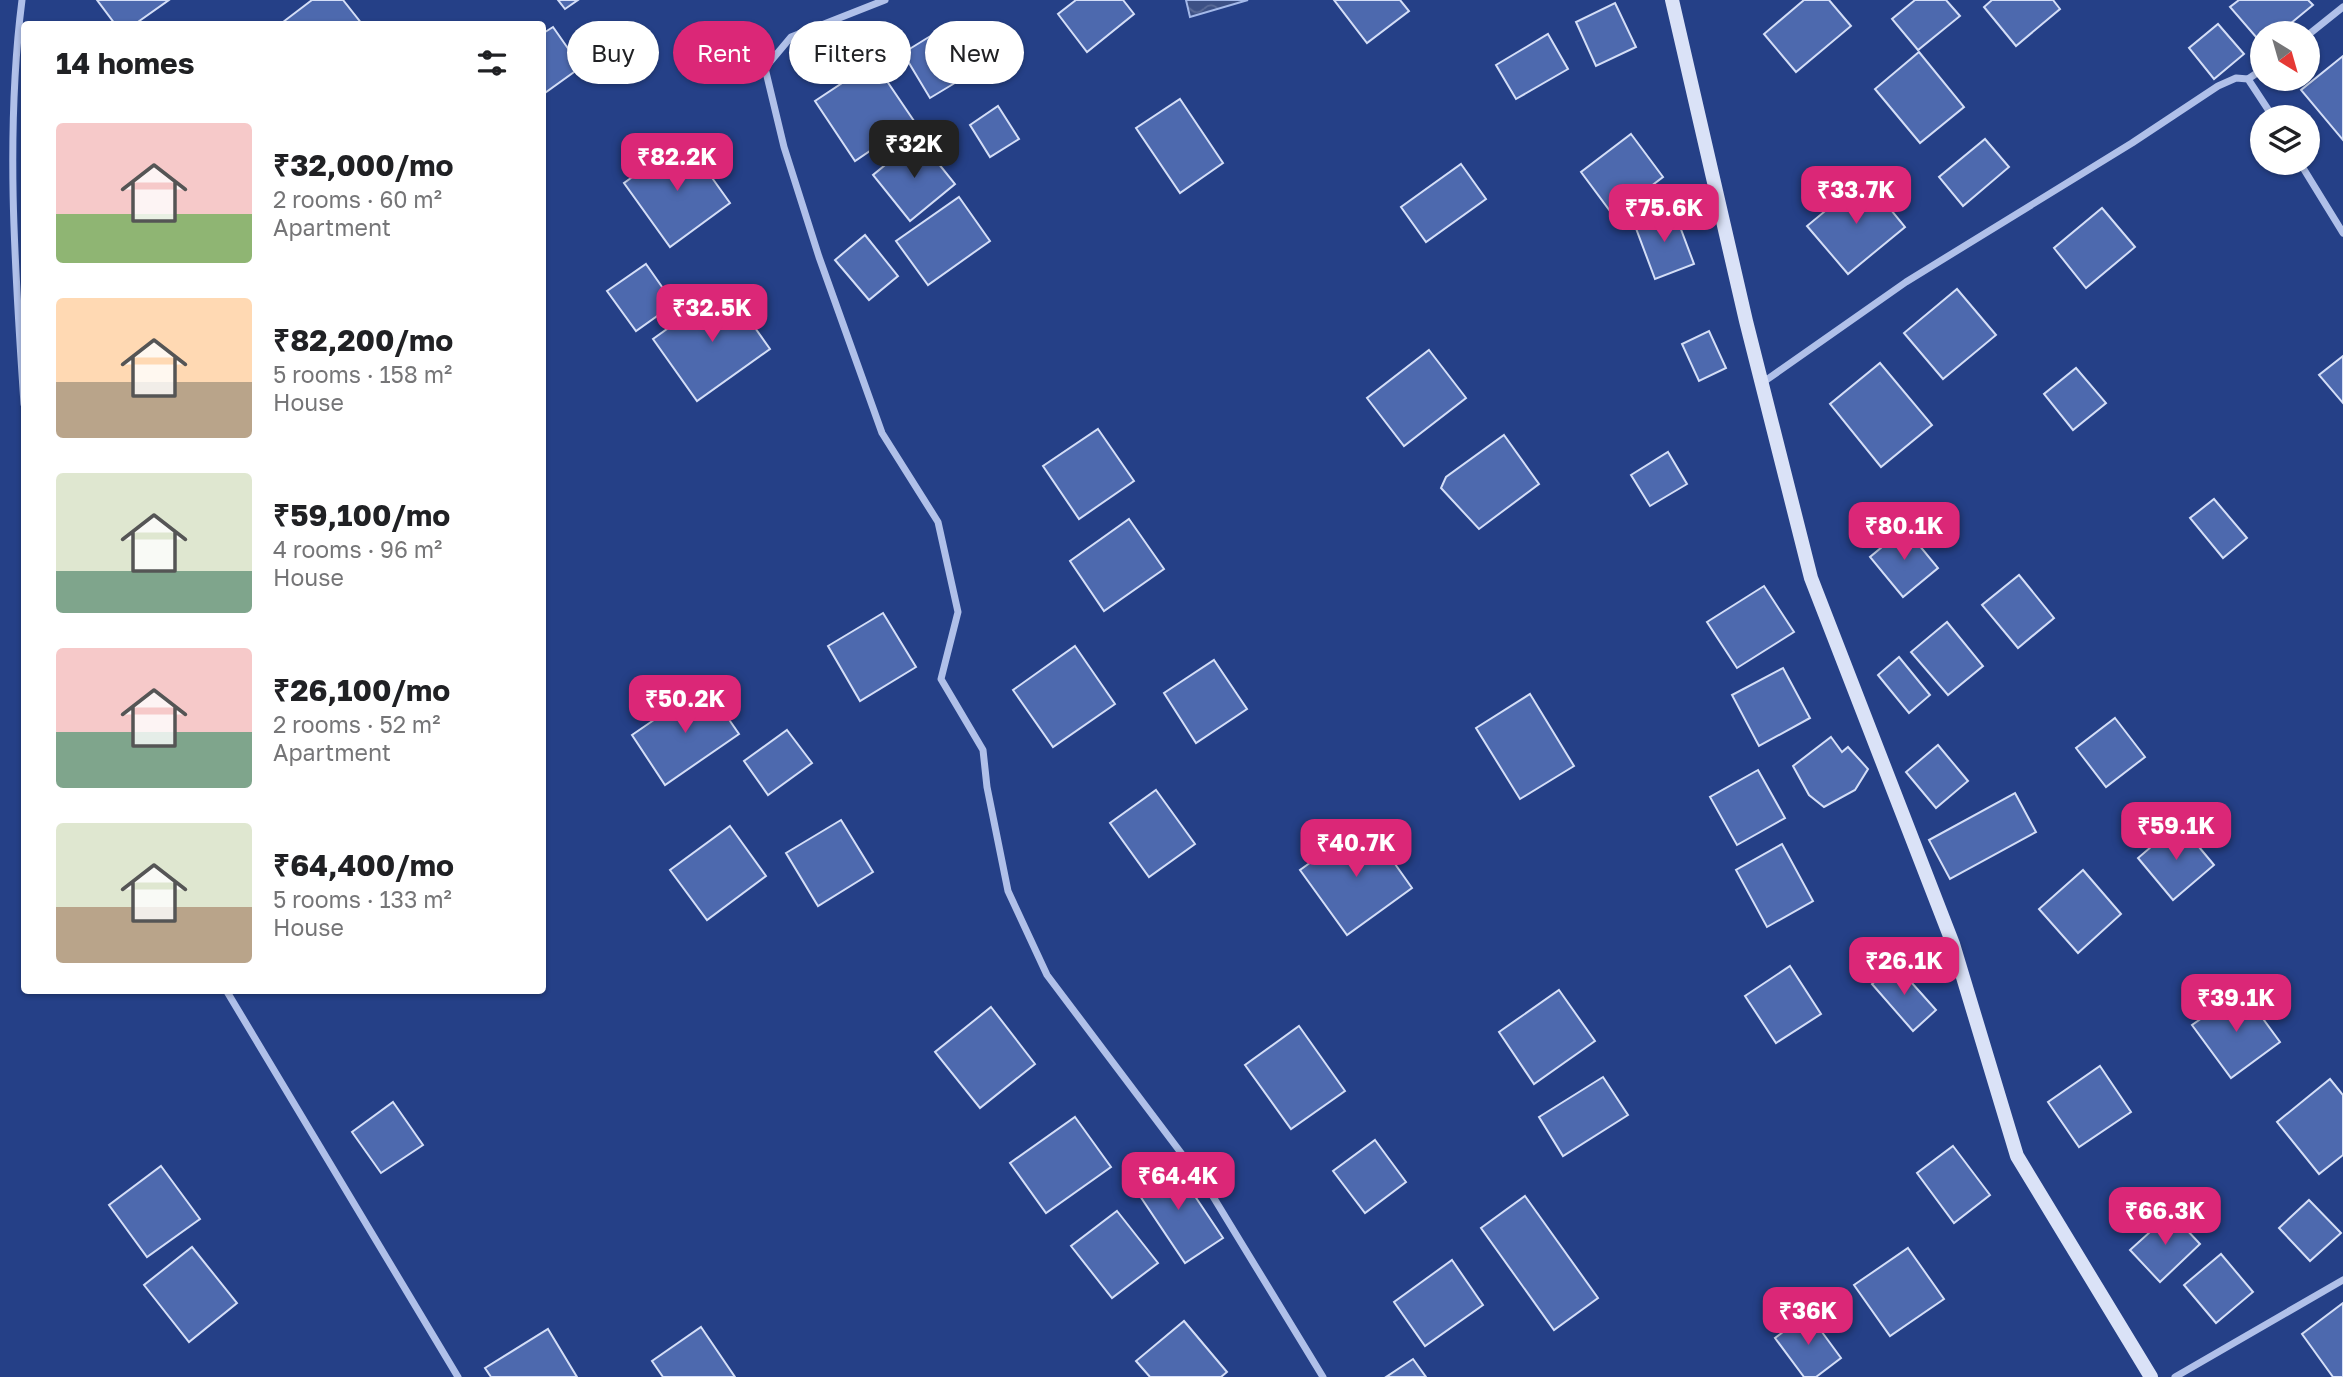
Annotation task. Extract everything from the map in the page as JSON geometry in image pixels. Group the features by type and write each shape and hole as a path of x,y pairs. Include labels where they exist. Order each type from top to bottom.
{"main road":[{"path":"1672,0 1811,578 1953,944 2017,1156 2151,1377"}],"street":[{"path":"21,342 14,197 15,55 22,0"},
{"path":"885,0 791,37 765,68 783,147 882,433 937,522 958,612 942,679 983,750 1008,891 1047,975 1209,1190 1323,1377"},
{"path":"2320,25 2343,7"},
{"path":"1762,383 1906,282 2132,143 2218,86 2236,78 2248,79 2265,105"},
{"path":"2307,175 2343,233"},
{"path":"228,994 458,1377"},
{"path":"2175,1377 2343,1280"}],"water":[{"path":"1186,0 1248,0 1190,17"}],"building":[{"path":"97,0 169,0 139,21 113,21"},
{"path":"312,0 343,0 360,21 284,21"},
{"path":"558,0 578,0 565,9"},
{"path":"1076,0 1123,0 1134,14 1087,52 1058,14"},
{"path":"1334,0 1400,0 1409,11 1367,43"},
{"path":"1804,0 1829,0 1851,26 1796,72 1764,34"},
{"path":"1915,0 1946,0 1960,16 1918,50 1892,19"},
{"path":"1992,0 2053,0 2060,9 2016,46 1984,7"},
{"path":"2239,0 2308,0 2313,5 2294,21 2250,21 2250,30 2230,7"},
{"path":"1615,3 1636,47 1596,66 1576,22"},
{"path":"2218,24 2244,54 2214,79 2189,48"},
{"path":"553,27 567,47 567,77 546,92 546,31"},
{"path":"1548,34 1568,69 1516,99 1496,65"},
{"path":"925,39 925,84 953,84 930,98 911,66 911,48"},
{"path":"1919,52 1964,107 1920,143 1875,89"},
{"path":"2343,56 2343,140 2320,113 2320,105 2314,105 2302,91 2320,91 2320,75"},
{"path":"841,84 889,84 914,121 855,161 815,101"},
{"path":"1180,99 1223,163 1180,193 1136,128"},
{"path":"998,106 1019,139 990,157 970,125"},
{"path":"1631,134 1663,177 1613,215 1581,172"},
{"path":"918,138 955,184 910,221 873,175"},
{"path":"1985,139 2009,167 1963,206 1939,177"},
{"path":"685,140 730,203 670,247 624,183"},
{"path":"1461,164 1486,199 1426,242 1401,207"},
{"path":"1865,178 1905,227 1848,274 1807,226"},
{"path":"959,197 990,241 928,285 896,241"},
{"path":"1673,208 1694,264 1655,279 1634,223"},
{"path":"2102,208 2135,247 2086,288 2054,248"},
{"path":"865,235 898,276 869,300 835,260"},
{"path":"646,264 674,304 636,331 607,291"},
{"path":"726,287 770,349 697,401 653,339"},
{"path":"1957,289 1996,335 1943,379 1904,333"},
{"path":"1709,331 1726,368 1699,381 1682,344"},
{"path":"1429,350 1466,398 1404,446 1367,398"},
{"path":"2343,356 2343,403 2319,375"},
{"path":"1880,363 1932,425 1881,467 1830,404"},
{"path":"2076,368 2106,403 2073,430 2044,394"},
{"path":"1098,429 1134,481 1079,519 1043,466"},
{"path":"1504,435 1539,484 1479,529 1441,488 1446,477"},
{"path":"1668,452 1687,484 1650,506 1631,475"},
{"path":"2214,499 2247,538 2223,558 2190,518"},
{"path":"1129,519 1164,569 1104,611 1070,561"},
{"path":"1905,528 1938,568 1903,597 1870,557"},
{"path":"2019,575 2054,618 2018,648 1982,605"},
{"path":"1764,586 1794,632 1737,668 1707,622"},
{"path":"883,613 916,667 860,701 828,646"},
{"path":"1947,622 1983,666 1948,695 1911,652"},
{"path":"1075,646 1115,704 1053,747 1013,690"},
{"path":"1899,657 1930,695 1909,713 1878,675"},
{"path":"1214,660 1247,709 1196,743 1164,693"},
{"path":"1783,668 1810,718 1759,746 1732,695"},
{"path":"705,685 739,734 665,785 632,735"},
{"path":"1530,694 1574,766 1520,799 1476,728"},
{"path":"2115,718 2145,757 2106,787 2076,748"},
{"path":"787,730 812,763 768,795 744,761"},
{"path":"1831,737 1842,752 1848,747 1868,769 1855,790 1824,807 1809,795 1793,766"},
{"path":"1938,745 1968,781 1936,808 1906,772"},
{"path":"1758,770 1785,818 1737,845 1710,797"},
{"path":"1156,790 1195,844 1149,877 1110,823"},
{"path":"2015,793 2036,832 1950,879 1929,840"},
{"path":"841,820 873,872 818,906 786,853"},
{"path":"1366,823 1412,888 1347,935 1300,870"},
{"path":"2179,823 2214,865 2173,900 2138,858"},
{"path":"730,826 766,876 707,920 670,870"},
{"path":"1782,844 1813,901 1767,927 1736,870"},
{"path":"2083,870 2121,914 2078,953 2039,909"},
{"path":"1895,964 1936,1010 1913,1031 1872,984"},
{"path":"1790,966 1821,1014 1776,1043 1745,996"},
{"path":"1559,990 1595,1041 1534,1084 1499,1032"},
{"path":"2242,990 2280,1042 2231,1078 2192,1025"},
{"path":"991,1007 1035,1064 980,1108 935,1052"},
{"path":"1299,1026 1345,1091 1291,1129 1245,1065"},
{"path":"2100,1066 2131,1112 2079,1147 2048,1102"},
{"path":"1603,1077 1628,1115 1563,1156 1539,1117"},
{"path":"2330,1079 2343,1095 2343,1155 2319,1174 2277,1122"},
{"path":"393,1102 423,1145 381,1173 352,1132"},
{"path":"1075,1117 1111,1167 1046,1213 1010,1163"},
{"path":"1375,1140 1406,1182 1365,1213 1333,1171"},
{"path":"1953,1146 1990,1195 1954,1223 1917,1173"},
{"path":"1172,1162 1223,1238 1185,1263 1134,1187"},
{"path":"161,1166 200,1219 147,1257 109,1205"},
{"path":"1525,1196 1598,1298 1554,1330 1481,1228"},
{"path":"2309,1200 2341,1233 2310,1261 2279,1228"},
{"path":"1117,1211 1158,1263 1112,1298 1071,1246"},
{"path":"2171,1213 2200,1244 2160,1282 2130,1250"},
{"path":"192,1247 237,1303 189,1342 144,1285"},
{"path":"1908,1248 1944,1299 1890,1336 1854,1285"},
{"path":"2221,1254 2253,1292 2216,1323 2184,1285"},
{"path":"1452,1260 1483,1305 1425,1346 1394,1302"},
{"path":"2343,1303 2343,1377 2333,1377 2302,1334"},
{"path":"1808,1313 1841,1358 1816,1377 1804,1377 1775,1338"},
{"path":"1184,1321 1227,1372 1221,1377 1150,1377 1136,1361"},
{"path":"701,1327 735,1377 663,1377 652,1361"},
{"path":"548,1329 577,1377 491,1377 485,1368"},
{"path":"1413,1359 1426,1377 1386,1377"}]}
